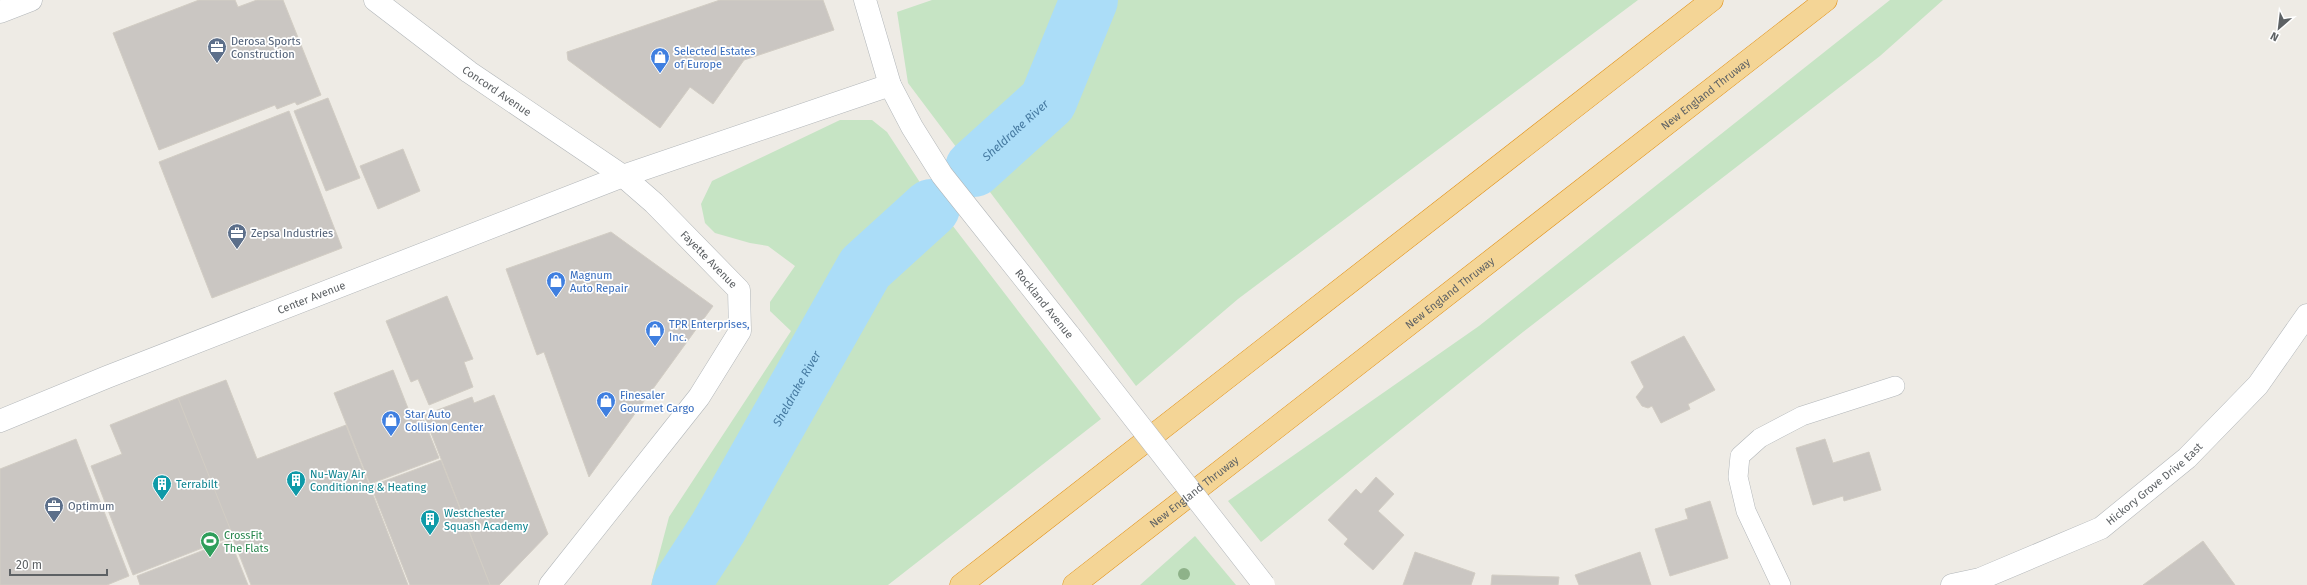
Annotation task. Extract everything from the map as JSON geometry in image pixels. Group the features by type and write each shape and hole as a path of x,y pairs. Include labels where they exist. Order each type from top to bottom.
{"highway":[{"path":"961,585 1712,0"},
{"name":"New England Thruway","path":"1074,585 1826,0"}],"street":[{"path":"0,12 31,0"},
{"name":"Concord Avenue","path":"375,0 469,72 623,176"},
{"name":"Rockland Avenue","path":"865,0 890,85 912,127 942,175 1070,336 1264,585"},
{"path":"623,176 890,85"},
{"name":"Center Avenue","path":"0,421 107,377 623,176"},
{"name":"Fayette Avenue","path":"550,585 699,397 740,331 738,290 654,203 623,176"},
{"name":"Hickory Grove Drive East","path":"1952,585 1980,579 2101,528 2187,458 2258,385 2307,315"}],"lane":[{"path":"1780,585 1746,511 1738,477 1740,456 1760,438 1802,416 1895,386"}],"green space":[{"path":"932,0 1638,0 1238,299 1136,386 908,83 897,12"},
{"path":"1890,0 1943,0 1880,56 1523,332 1261,542 1228,501 1479,326"},
{"path":"840,120 872,120 887,132 923,187 1101,419 888,585 651,585 669,517 791,331 770,311 770,302 795,266 768,246 750,243 715,233 705,223 701,204 712,181"},
{"path":"1195,536 1236,585 1140,585"}],"building":[{"name":"Derosa Sports Construction","path":"199,0 235,0 238,7 257,0 283,0 321,95 297,105 295,102 277,109 275,105 159,150 113,33"},
{"name":"Selected Estates of Europe","path":"720,0 823,0 834,30 744,60 713,104 690,87 660,128 568,60 567,52"},
{"path":"328,98 360,178 326,191 294,111"},
{"path":"289,111 342,248 212,298 159,162"},
{"path":"403,149 420,191 378,209 360,166"},
{"path":"611,232 713,306 589,477 544,352 537,355 506,269"},
{"path":"447,296 473,359 464,362 473,387 429,405 418,379 411,382 386,321"},
{"path":"1684,336 1715,390 1688,404 1690,409 1661,423 1652,406 1648,408 1642,406 1636,397 1644,387 1631,362"},
{"name":"Star Auto Collision Center","path":"393,370 411,416 421,413 439,458 370,484 334,393"},
{"name":"Nu-Way Air Conditioning & Heating","path":"226,380 257,459 346,425 408,585 251,585 178,398"},
{"path":"494,395 548,534 499,585 490,585 424,415 472,397 474,403"},
{"name":"Terrabilt","path":"178,398 233,536 133,575 91,466 122,454 110,425"},
{"name":"Optimum","path":"76,439 129,576 107,585 0,585 0,469"},
{"path":"1825,439 1833,463 1869,452 1881,490 1844,501 1843,496 1813,505 1796,448"},
{"name":"Westchester Squash Academy","path":"441,460 490,585 410,585 371,486"},
{"path":"1376,477 1394,494 1378,511 1404,535 1373,570 1344,544 1348,539 1328,520 1356,489 1361,494"},
{"path":"1710,501 1728,558 1670,576 1655,529 1688,519 1685,509"},
{"name":"CrossFit The Flats","path":"230,540 248,585 140,585 137,576"},
{"path":"2203,541 2235,585 2143,585"},
{"path":"1415,552 1475,573 1471,585 1403,585"},
{"path":"1640,552 1651,585 1579,585 1575,575"},
{"path":"1492,575 1559,577 1558,585 1491,585"}],"waterway":[{"name":"Sheldrake River","path":"974,168 1048,101 1089,0"},
{"name":"Sheldrake River","path":"681,585 718,528 865,268 931,208"}],"place":[{"name":"Derosa Sports Construction","path":"217,64"},
{"name":"Selected Estates of Europe","path":"660,74"},
{"name":"Zepsa Industries","path":"237,250"},
{"name":"Magnum Auto Repair","path":"556,298"},
{"name":"TPR Enterprises, Inc.","path":"655,347"},
{"name":"Finesaler Gourmet Cargo","path":"606,418"},
{"name":"Star Auto Collision Center","path":"391,437"},
{"name":"Nu-Way Air Conditioning & Heating","path":"296,497"},
{"name":"Terrabilt","path":"162,501"},
{"name":"Optimum","path":"54,523"},
{"name":"Westchester Squash Academy","path":"430,536"},
{"name":"CrossFit The Flats","path":"210,558"}]}
